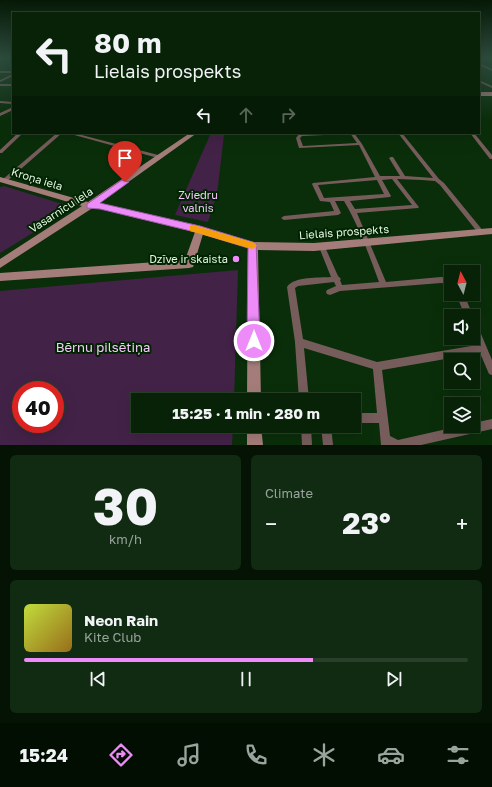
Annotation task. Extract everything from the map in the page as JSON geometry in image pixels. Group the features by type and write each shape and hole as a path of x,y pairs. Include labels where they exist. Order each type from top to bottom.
{"street":[{"path":"480,81 492,87"},
{"path":"0,85 12,85"},
{"path":"480,94 492,94"},
{"path":"0,102 12,103"},
{"path":"0,115 12,109"},
{"path":"0,152 20,134"},
{"path":"2,180 59,134"},
{"path":"73,134 160,158"},
{"name":"Vasarnīcu iela","path":"0,264 90,206 193,134"},
{"path":"324,134 301,135 298,138 301,147 360,144"},
{"path":"353,134 360,144 378,179 388,196 322,200 315,184 378,179 394,178 437,180"},
{"path":"401,134 437,180 489,232"},
{"path":"406,134 441,179 442,184"},
{"path":"473,134 492,158"},
{"path":"391,158 404,178"},
{"path":"353,211 416,207 394,178"},
{"name":"Kroņa iela","path":"2,180 90,206"},
{"path":"346,199 367,242 384,285"},
{"path":"284,218 338,213 332,200"},
{"name":"Lielais prospekts","path":"90,206 100,206 200,230 253,246 322,247 489,232"},
{"path":"0,277 189,264 200,230"},
{"path":"253,246 254,393"},
{"path":"322,247 340,288"},
{"path":"303,393 299,342 291,287 297,283 337,279"},
{"path":"330,292 340,288 444,280"},
{"path":"480,341 492,371"},
{"path":"299,342 377,366 483,348"},
{"path":"377,366 385,442 398,445 492,424"},
{"path":"361,418 382,418"},
{"path":"254,433 255,445"},
{"path":"306,433 307,445"},
{"path":"327,433 328,445"}],"green space":[{"name":"Zviedru valnis","path":"208,134 236,134 224,135 217,194 208,222 175,215 210,135"},
{"path":"4,186 73,208 0,253 0,187"},
{"name":"Bērnu pilsētiņa","path":"238,270 234,393 131,393 131,433 233,433 232,445 0,445 0,291"}],"slow traffic":[{"path":"193,228 252,246"}],"place":[{"name":"Dzīve ir skaista","path":"236,259"}],"route":[{"path":"125,182 90,206 100,206 200,230 253,246 254,341"}]}
